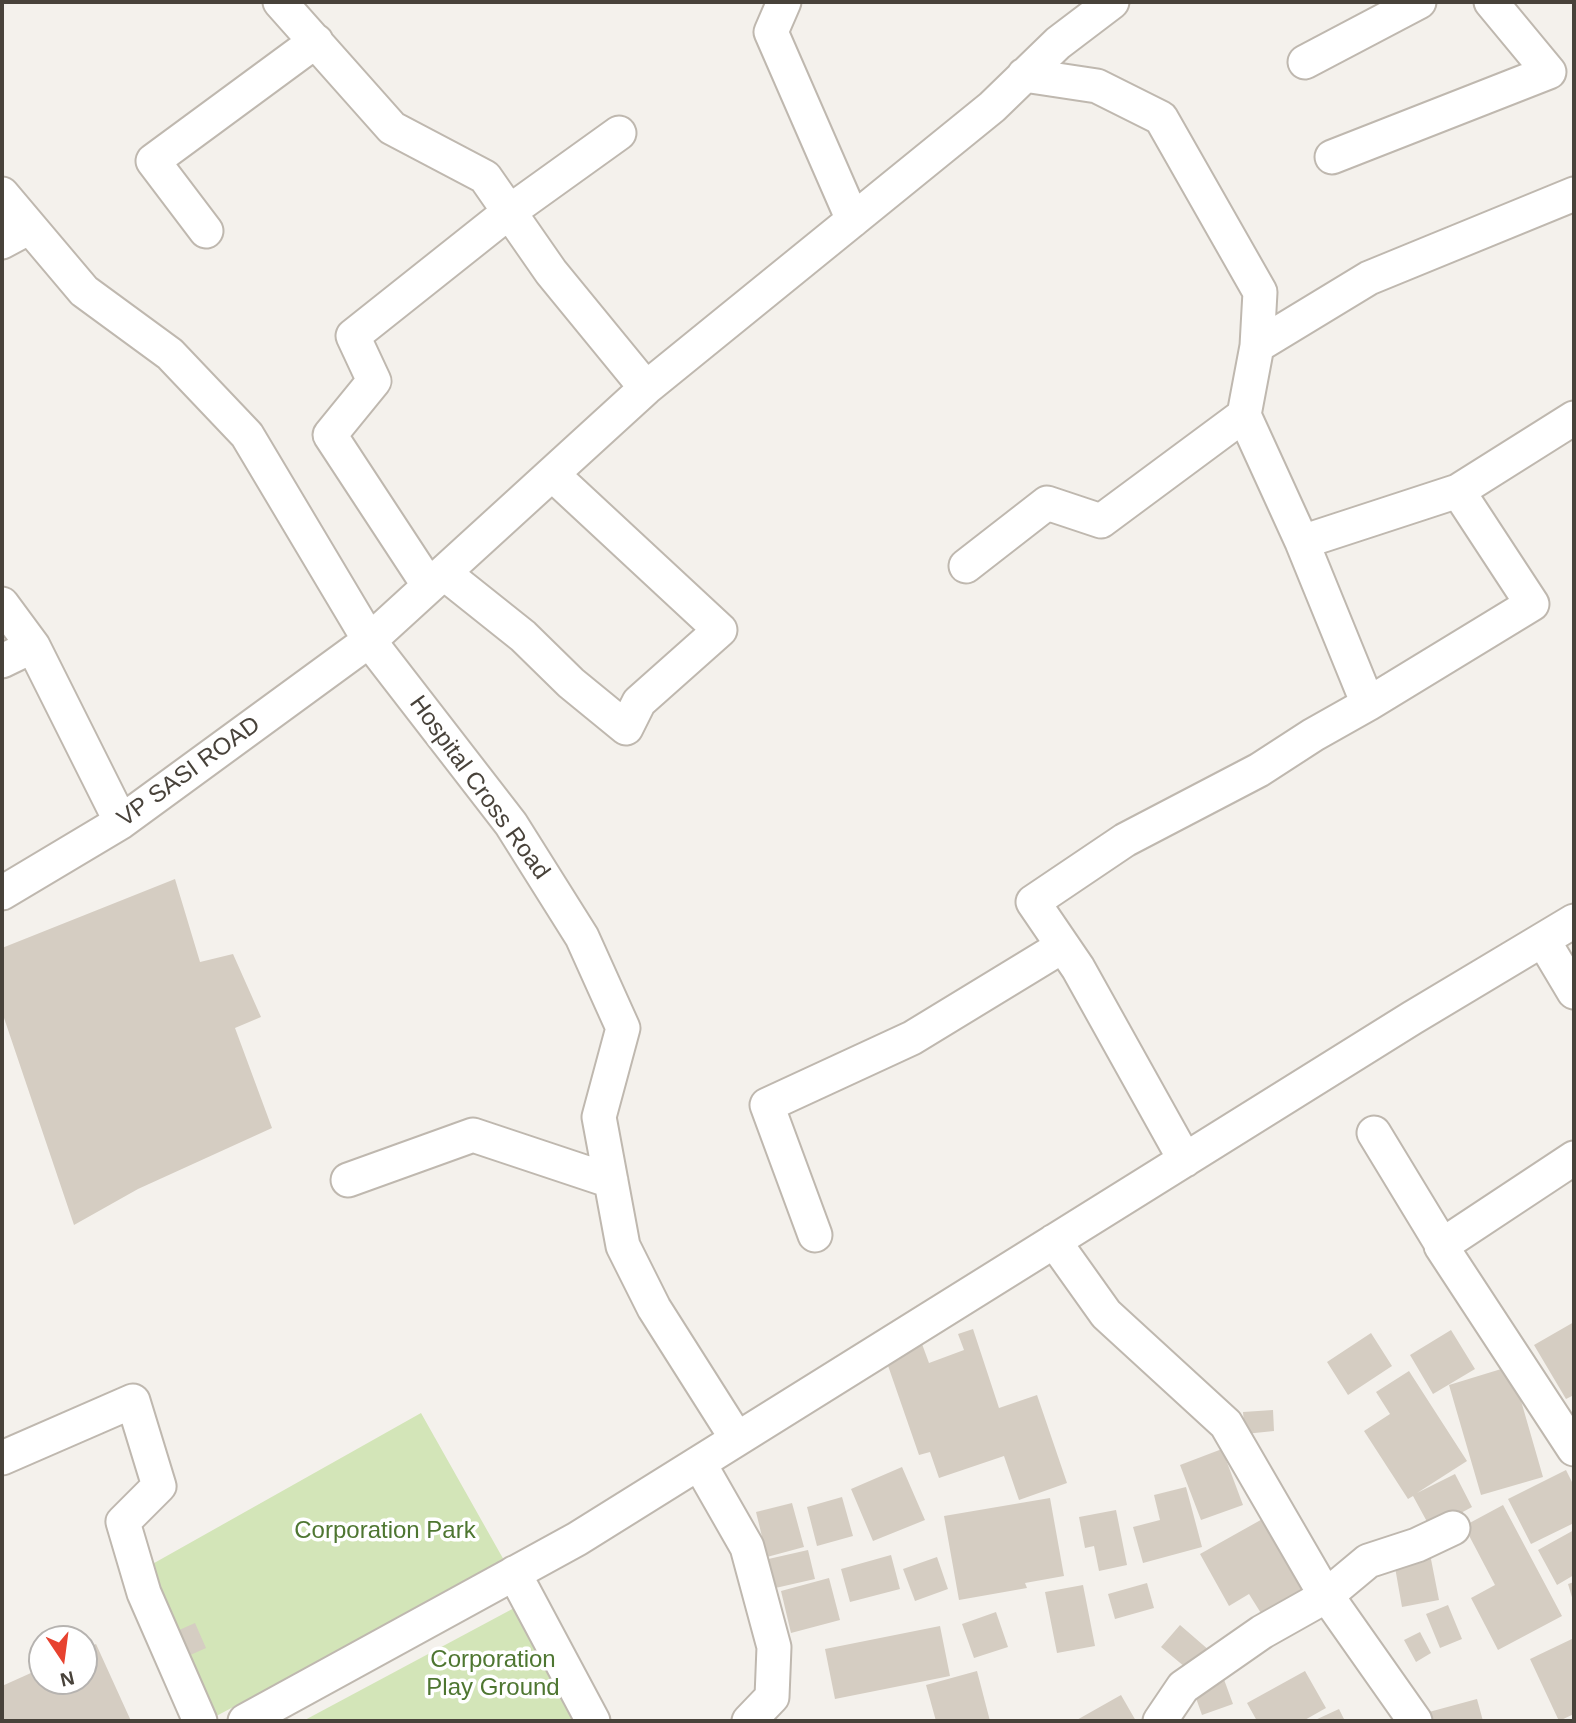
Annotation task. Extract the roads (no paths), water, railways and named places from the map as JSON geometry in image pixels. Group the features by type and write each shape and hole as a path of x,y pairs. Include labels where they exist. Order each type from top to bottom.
{"street":[{"path":"280,2 392,128 485,177 551,272 646,388"},
{"path":"784,2 771,32 853,220"},
{"name":"VP SASI ROAD","path":"2,893 121,822 370,640 646,388 992,107 1058,43 1112,2"},
{"path":"1305,62 1419,2"},
{"path":"1332,157 1549,72 1491,2"},
{"path":"206,230 152,161 316,41"},
{"path":"1024,75 1097,86 1161,118 1260,292 1257,346 1244,415 1302,542 1368,704"},
{"path":"552,474 720,630 639,702 626,728 571,683 523,636 437,579 330,435 374,381 353,337 509,212 619,134"},
{"name":"Hospital Cross Road","path":"2,194 16,234 84,291 170,354 247,435 370,640 511,824 582,937 623,1028 599,1117 623,1247 654,1308 737,1439"},
{"path":"1257,346 1368,278 1574,194"},
{"path":"966,566 1047,503 1101,521 1244,415"},
{"path":"1302,542 1458,491 1574,418"},
{"path":"1185,1160 1085,980 1033,902 1125,840 1259,770 1532,604 1458,491"},
{"path":"2,604 33,646 121,822"},
{"path":"2,662 33,646"},
{"path":"245,1721 577,1539 1412,1018 1574,922"},
{"path":"1543,940 1574,992"},
{"path":"815,1235 767,1105 912,1038 1063,946"},
{"path":"1374,1133 1442,1245 1574,1449"},
{"path":"348,1180 473,1135 611,1181"},
{"path":"1442,1245 1574,1158"},
{"path":"1054,1241 1106,1314 1226,1424 1326,1596 1415,1721"},
{"path":"2,1458 133,1401 159,1486 123,1522 144,1593 200,1721"},
{"path":"699,1463 747,1547 774,1647 776,1709 749,1721"},
{"path":"1160,1721 1183,1687 1262,1632 1326,1596 1368,1561 1417,1545 1453,1528"},
{"path":"513,1573 593,1721"}],"park label":[{"name":"Corporation Park","path":"385,1531"},
{"name":"Corporation Play Ground","path":"493,1674"}]}
